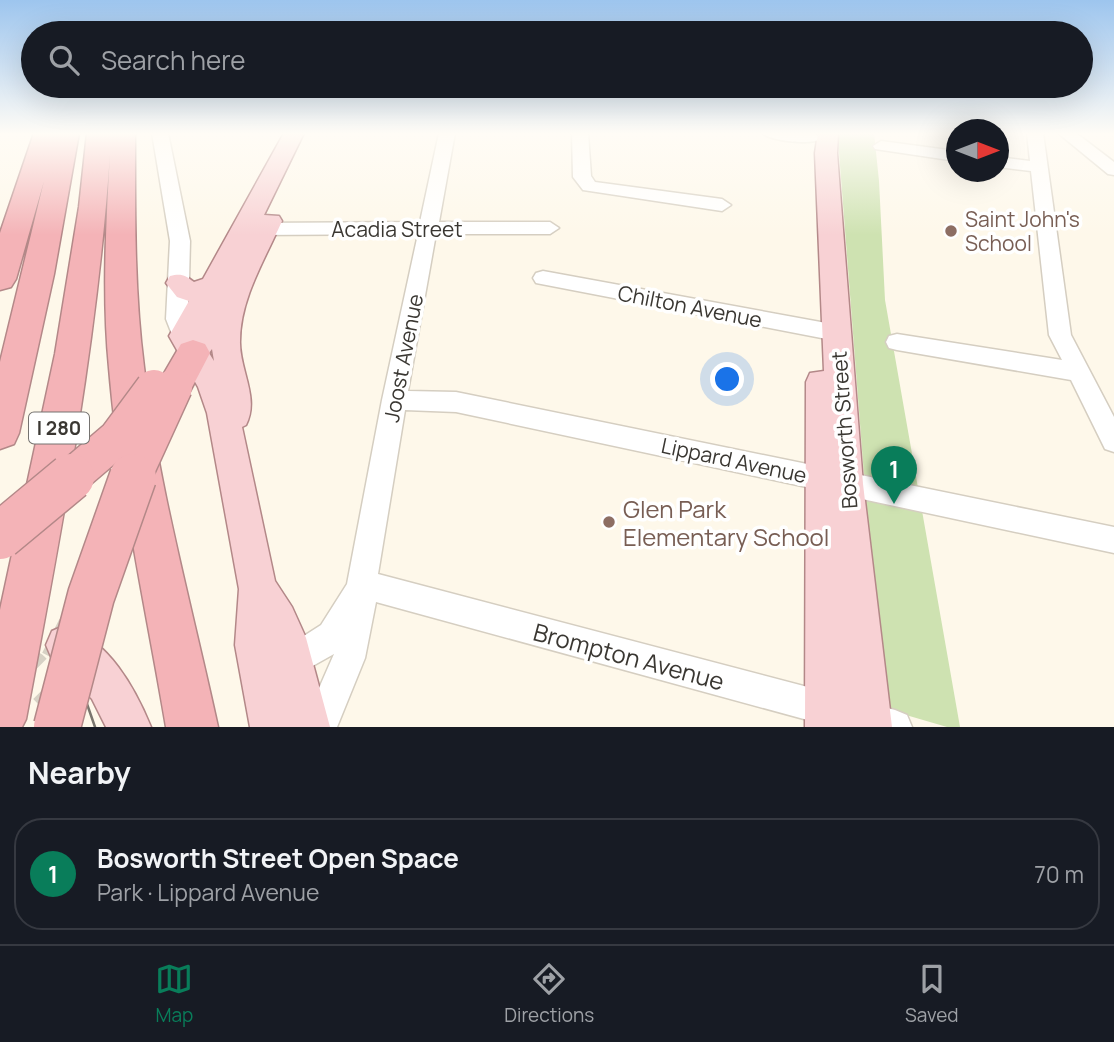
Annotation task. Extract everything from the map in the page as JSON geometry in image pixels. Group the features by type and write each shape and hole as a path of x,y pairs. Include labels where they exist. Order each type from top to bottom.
{"highway":[{"path":"0,279 35,167"},
{"name":"I 280","path":"0,433 39,274 60,167"},
{"name":"I 280","path":"0,719 67,384 85,270 96,167"},
{"path":"123,167 121,281 127,370 148,499 192,716"},
{"path":"0,536 117,438 179,361"},
{"path":"58,715 111,529 179,361"}],"main road":[{"path":"256,229 281,167"},
{"path":"281,726 255,645 258,589 218,398 179,361 224,290 291,167"},
{"name":"Bosworth Street","path":"820,167 834,481 827,718"},
{"path":"179,283 191,292 224,290"},
{"path":"224,290 225,342 235,401 235,472"},
{"name":"Bosworth Street","path":"834,481 879,725"},
{"path":"258,589 277,616 293,661 281,726"},
{"path":"61,641 107,684 129,727"}],"street":[{"path":"166,167 180,241 177,319 179,361"},
{"name":"Joost Avenue","path":"319,727 341,683 352,652 362,609 362,584 394,401 440,167"},
{"path":"582,167 585,184 608,190 722,205"},
{"path":"1039,167 1060,335 1114,441"},
{"name":"Acadia Street","path":"256,229 550,228"},
{"name":"Chilton Avenue","path":"543,278 828,332"},
{"path":"897,342 1078,372"},
{"name":"Lippard Avenue","path":"394,401 456,402 1114,540"},
{"name":"Joost Avenue","path":"293,661 314,651 336,633 362,584"},
{"name":"Brompton Avenue","path":"362,584 827,718 879,725"}],"green space":[{"path":"840,167 878,167 885,300 960,727 947,727 882,708"}],"tunnel":[{"path":"0,610 61,641"},
{"path":"0,654 31,670 53,692"}],"tram line":[{"path":"68,675 87,704 95,727"},
{"path":"54,690 73,727"}],"place":[{"name":"Saint John's School","path":"951,231"},
{"name":"Bosworth Street Open Space","path":"894,504"},
{"name":"Glen Park Elementary School","path":"609,522"}]}
